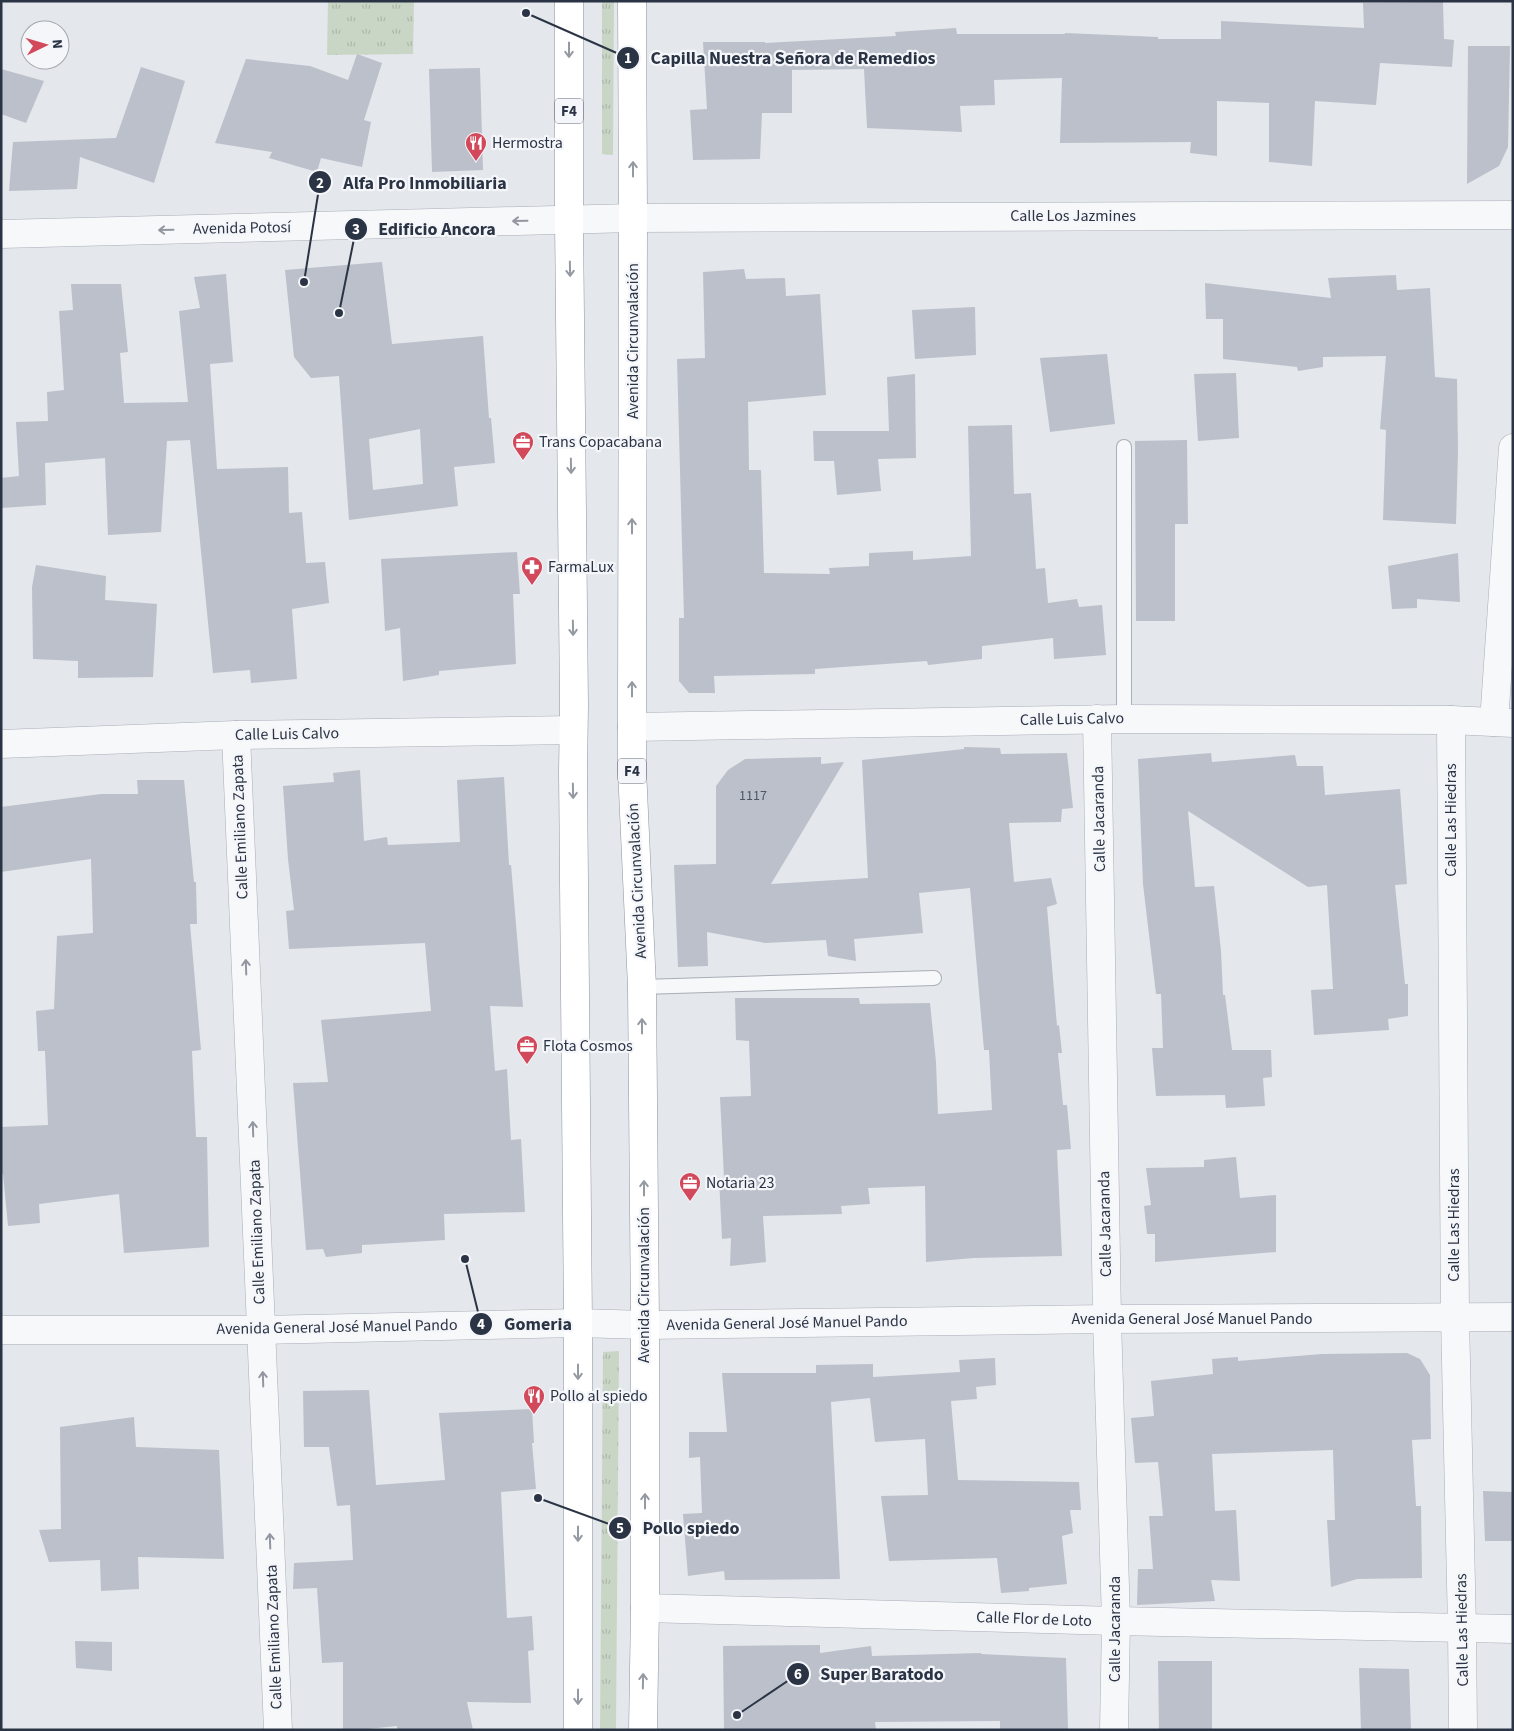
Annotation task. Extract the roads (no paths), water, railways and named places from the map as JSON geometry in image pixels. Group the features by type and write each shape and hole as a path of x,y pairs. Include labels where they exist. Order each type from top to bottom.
{"highway":[{"name":"F4","path":"569,1 578,1323 578,1730"},
{"name":"Avenida Circunvalación","path":"632,1 632,769 642,987 645,1325 643,1730"}],"street":[{"name":"Calle Los Jazmines","path":"633,218 1513,215"},
{"name":"Avenida Potosí","path":"1,234 633,218"},
{"path":"1503,723 1513,448"},
{"name":"Calle Luis Calvo","path":"632,727 1110,719 1451,720 1503,723"},
{"name":"Calle Jacaranda","path":"1110,719 1107,1319 1116,1621 1114,1730"},
{"name":"Calle Las Hiedras","path":"1451,720 1455,1317 1463,1730"},
{"name":"Calle Luis Calvo","path":"1,744 236,734 573,730"},
{"name":"Calle Emiliano Zapata","path":"236,734 278,1730"},
{"name":"Avenida General José Manuel Pando","path":"1,1330 261,1330 578,1323 645,1325 1107,1319 1513,1317"},
{"name":"Calle Flor de Loto","path":"645,1608 1116,1621 1513,1629"}],"lane":[{"name":"Calle Jacaranda","path":"1110,719 1124,446"},
{"path":"642,987 934,978"}],"place":[{"name":"Capilla Nuestra Señora de Remedios","path":"526,13"},
{"name":"Hermostra","path":"476,162"},
{"name":"Alfa Pro Inmobiliaria","path":"304,282"},
{"name":"Edificio Ancora","path":"339,313"},
{"name":"Trans Copacabana","path":"523,461"},
{"name":"FarmaLux","path":"532,586"},
{"name":"Flota Cosmos","path":"527,1065"},
{"name":"Notaria 23","path":"690,1202"},
{"name":"Gomeria","path":"465,1259"},
{"name":"Pollo al spiedo","path":"534,1415"},
{"name":"Pollo spiedo","path":"538,1498"},
{"name":"Super Baratodo","path":"737,1715"}]}
